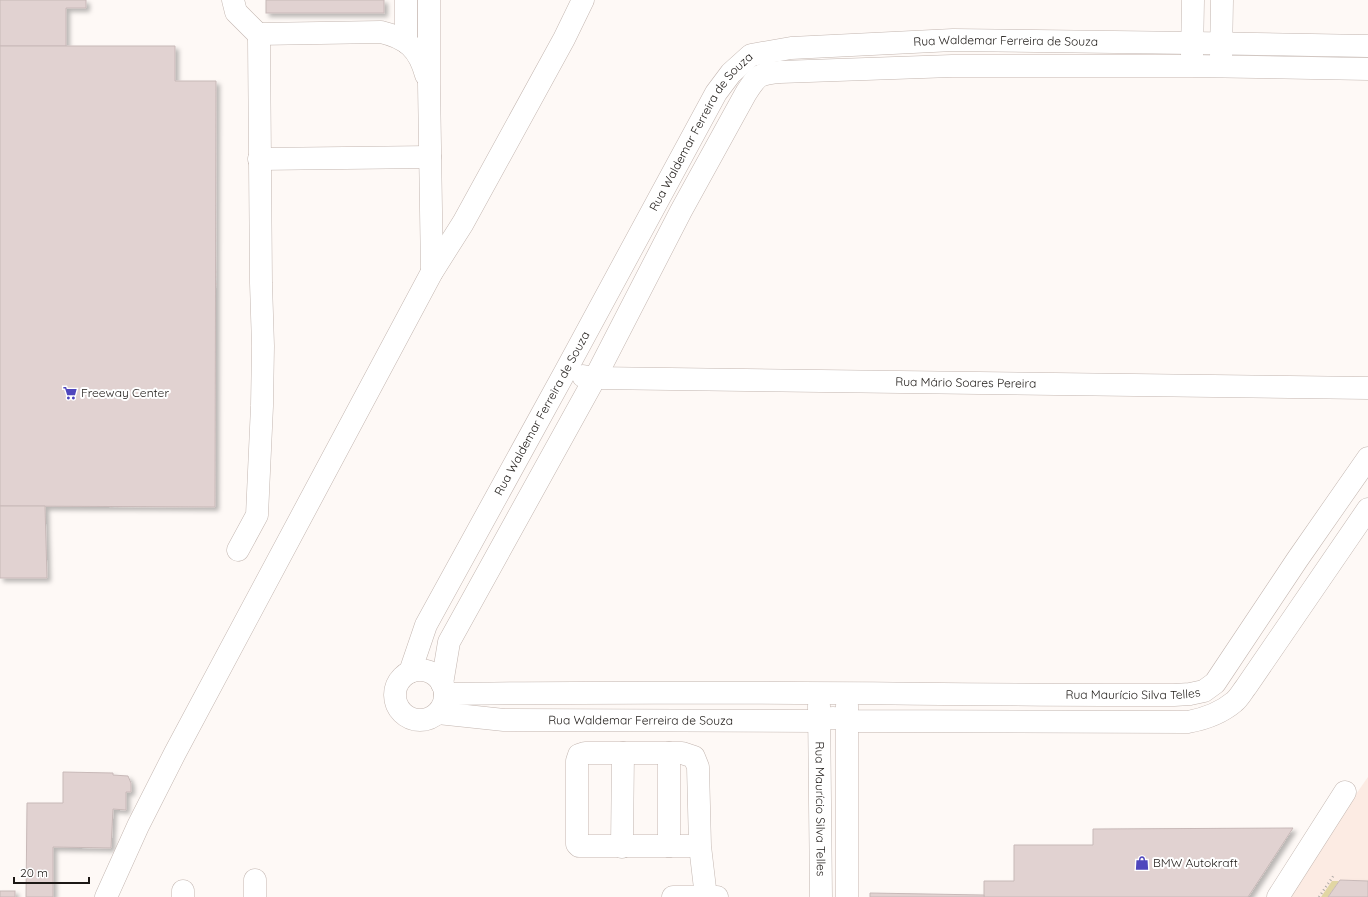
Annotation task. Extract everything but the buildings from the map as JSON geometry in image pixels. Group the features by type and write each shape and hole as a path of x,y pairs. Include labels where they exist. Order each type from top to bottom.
{"street":[{"path":"233,0 236,12 258,34 259,40 259,159 263,352 257,515 238,550"},
{"path":"406,0 406,42"},
{"path":"429,0 432,272"},
{"path":"106,897 138,826 175,753 432,272 463,223 564,39 583,0"},
{"path":"1192,66 1193,0"},
{"path":"1221,67 1222,0"},
{"path":"258,34 381,32 392,34 416,50 423,62 429,84"},
{"path":"952,66 953,40"},
{"name":"Rua Waldemar Ferreira de Souza","path":"1368,46 953,40 791,48 750,55 731,73 716,92 426,625 410,672 402,678 396,686 396,705 402,714 410,719 420,720 430,718 442,697 449,642 595,378 681,211 746,92 754,80 763,74 780,72 952,66 1192,66 1368,69"},
{"path":"750,55 763,74"},
{"path":"259,159 430,157"},
{"path":"658,200 681,211"},
{"name":"Rua Mário Soares Pereira","path":"565,372 595,378 1368,388"},
{"name":"Rua Maurício Silva Telles","path":"821,897 818,721 819,693 1174,695 1204,691 1215,683 1297,560 1368,458"},
{"path":"818,721 826,718 838,718 848,721 1178,723 1201,719 1219,712 1234,702 1246,687 1368,509"},
{"path":"410,672 419,670 429,672 437,676 442,697"},
{"path":"1204,691 1219,712"},
{"path":"642,693 642,720"},
{"name":"Rua Waldemar Ferreira de Souza","path":"442,697 642,693 819,693"},
{"path":"847,693 847,897"},
{"path":"1030,695 1030,721"},
{"name":"Rua Waldemar Ferreira de Souza","path":"442,697 504,720 818,721"},
{"path":"700,846 585,847 577,844 577,761 579,755 585,753 682,753 694,757 698,767 700,846 706,897"},
{"path":"622,847 623,753"},
{"path":"669,846 670,753"},
{"path":"1278,897 1345,792"},
{"path":"673,897 717,897"}],"path":[{"path":"1319,897 1334,875"}],"shaded area":[{"path":"1368,777 1368,897 1286,897 1354,797"},
{"path":"1332,881 1339,881 1328,897 1321,897"}],"place":[{"name":"Freeway Center","path":"70,393"},
{"name":"BMW Autokraft","path":"1142,863"}]}
